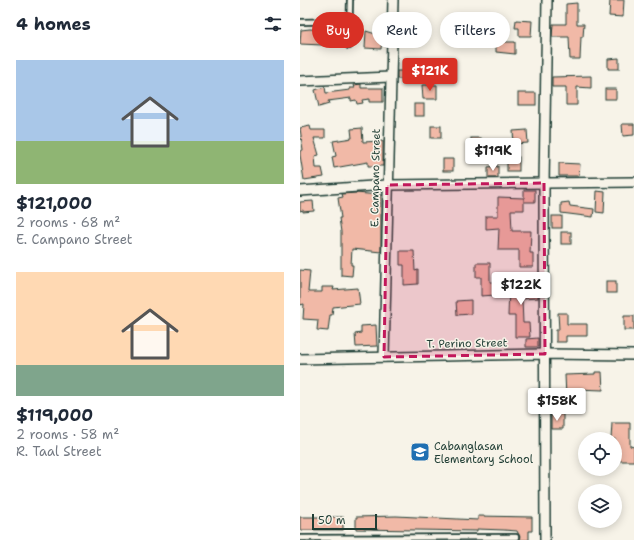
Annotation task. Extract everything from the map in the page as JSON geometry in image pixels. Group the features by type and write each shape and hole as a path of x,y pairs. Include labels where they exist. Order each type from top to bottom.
{"street":[{"name":"E. Campano Street","path":"384,357 387,185 393,0"},
{"path":"545,540 544,183 547,0"},
{"path":"300,81 390,77"},
{"path":"300,191 387,185 634,182"},
{"name":"T. Perino Street","path":"300,359 545,354 634,355"}],"lane":[{"path":"350,0 350,12"},
{"path":"300,22 312,22"},
{"path":"300,538 516,537"}],"highlighted area":[{"path":"544,183 545,354 384,357 387,185"}],"building":[{"path":"610,0 624,0 623,17 609,16"},
{"path":"577,3 577,24 584,24 583,37 581,37 580,59 570,59 569,37 552,37 553,24 566,24 566,4"},
{"path":"516,20 532,21 531,36 519,36 519,28 515,28"},
{"path":"312,29 312,45 300,44 301,30"},
{"path":"366,31 372,33 372,48 381,48 381,49 365,48"},
{"path":"510,42 515,42 515,54 496,52 496,48 510,48"},
{"path":"619,58 619,69 608,69 608,59"},
{"path":"397,71 408,71 408,79 397,79"},
{"path":"591,76 591,88 577,87 577,105 566,105 566,87 552,87 552,77"},
{"path":"361,84 361,88 383,88 383,102 369,102 369,99 362,100 363,103 357,104 356,100 351,101 351,98 328,101 329,104 319,107 315,90 325,87 326,93 350,90 350,88 355,88 354,85"},
{"path":"422,85 437,85 437,99 423,99"},
{"path":"605,89 616,89 616,99 605,99"},
{"path":"518,93 536,93 536,105 518,105"},
{"path":"414,104 424,104 424,116 414,116"},
{"path":"622,124 634,124 634,135 623,136"},
{"path":"310,126 311,130 325,130 325,138 314,138 319,155 315,156 316,168 322,168 324,177 304,180 300,155 300,151 303,150 300,128"},
{"path":"431,126 441,126 441,138 431,138"},
{"path":"362,128 363,142 383,141 383,166 368,166 368,162 334,168 332,157 336,156 333,141 352,138 351,129"},
{"path":"527,130 528,143 514,144 513,131"},
{"path":"471,138 481,138 481,150 471,150"},
{"path":"507,157 519,157 519,171 507,171"},
{"path":"443,159 453,159 453,171 443,171"},
{"path":"559,163 580,164 579,176 559,176"},
{"path":"498,166 498,178 488,178 488,167"},
{"path":"524,190 535,190 535,202 524,202"},
{"path":"597,191 605,192 604,213 596,212"},
{"path":"355,193 381,195 381,252 352,249 352,276 341,275 341,232 339,218 341,218 338,198 343,197 342,194"},
{"path":"498,197 524,198 524,210 511,210 512,231 531,231 530,253 533,253 533,267 519,267 519,250 498,250 499,228 486,229 486,216 498,216"},
{"path":"313,201 314,211 300,211 300,202"},
{"path":"569,202 570,206 594,209 593,217 561,213 561,203"},
{"path":"552,216 562,216 562,228 552,228"},
{"path":"561,232 571,232 571,244 561,244"},
{"path":"400,251 414,251 415,271 418,270 418,284 404,285 404,265 400,265"},
{"path":"476,263 490,263 490,282 495,282 496,295 481,296 481,277 476,277"},
{"path":"300,270 310,271 308,292 322,292 322,287 334,287 333,290 358,288 360,304 333,307 332,315 330,315 328,331 317,330 318,320 303,319 304,304 300,305"},
{"path":"606,281 616,281 616,293 606,293"},
{"path":"538,284 538,298 522,299 523,323 529,323 530,337 515,337 515,316 508,316 509,286"},
{"path":"471,300 471,314 457,315 456,301"},
{"path":"558,313 567,313 567,324 587,324 587,336 566,336 566,342 556,342 556,330 559,330"},
{"path":"624,316 634,316 634,330 624,330"},
{"path":"376,325 377,346 356,347 355,334 361,333 361,326"},
{"path":"538,338 538,347 526,347 526,339"},
{"path":"595,372 602,372 603,390 575,389 575,411 563,410 563,397 566,397 565,375 595,374"},
{"path":"563,414 563,429 551,429 551,415"},
{"path":"612,423 630,423 630,446 634,447 634,461 622,461 622,432 611,432"},
{"path":"396,516 478,520 478,516 532,517 532,531 529,531 529,540 518,540 520,537 517,531 504,530 356,529 356,517"},
{"path":"300,517 343,517 343,530 300,530"}],"place":[{"name":"Cabanglasan Elementary School","path":"420,452"}]}
